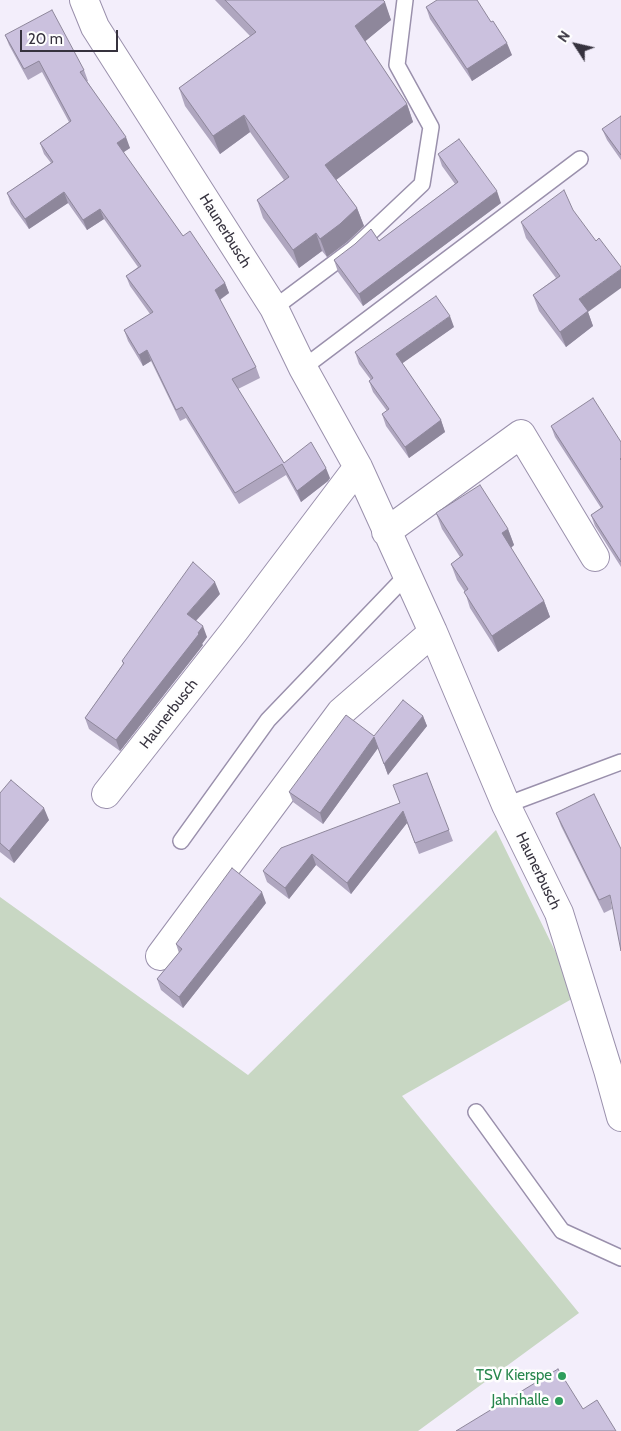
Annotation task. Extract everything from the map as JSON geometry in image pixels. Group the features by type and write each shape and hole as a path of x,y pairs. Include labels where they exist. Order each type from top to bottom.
{"street":[{"name":"Haunerbusch","path":"84,0 96,27 274,308 303,368 358,467 432,632 506,805 559,913 621,1117"},
{"path":"386,532 522,434 595,557"},
{"name":"Haunerbusch","path":"106,794 235,630 358,467"},
{"path":"160,956 341,712 432,632"}],"lane":[{"path":"274,308 353,249 422,184 431,128 397,65 405,0"},
{"path":"303,368 580,159"},
{"path":"181,841 268,720 407,575"},
{"path":"506,805 621,762"},
{"path":"476,1112 562,1231 621,1258"}],"green space":[{"path":"496,830 577,996 402,1096 579,1313 418,1431 0,1431 0,897 248,1075"}],"building":[{"path":"225,0 383,0 385,2 355,26 407,104 325,165 357,208 320,239 316,233 293,250 257,200 289,177 244,115 213,136 179,88 256,32"},
{"path":"437,0 477,0 507,43 467,69 426,7"},
{"path":"52,10 84,70 80,72 126,137 117,143 183,236 190,231 225,283 215,290 256,367 232,379 284,463 311,442 326,468 297,491 282,464 235,493 182,407 176,410 147,350 139,355 124,330 153,312 126,276 141,266 100,209 83,220 64,192 25,219 7,193 53,162 40,143 71,121 39,61 24,69 5,35"},
{"path":"621,116 621,155 602,129"},
{"path":"459,139 497,191 359,294 334,260 371,229 379,241 458,182 438,154"},
{"path":"564,190 573,210 596,241 599,238 621,269 579,299 588,311 560,332 533,295 560,276 521,222"},
{"path":"436,296 450,316 396,354 441,420 405,447 382,414 389,409 369,381 373,378 355,352"},
{"path":"593,398 621,442 621,562 591,515 603,507 551,426"},
{"path":"480,485 508,529 502,533 544,601 492,636 464,592 468,589 451,564 463,555 436,513"},
{"path":"193,562 215,582 187,614 203,626 199,634 116,740 85,718 124,663 122,661"},
{"path":"403,700 423,716 384,764 374,737 320,813 289,792 346,715 374,736"},
{"path":"427,773 449,830 415,843 403,811 347,883 312,854 285,888 263,871 281,848 400,803 393,785"},
{"path":"11,780 44,808 9,851 0,843 0,793"},
{"path":"594,794 621,849 621,951 610,895 599,900 556,813"},
{"path":"232,868 262,892 179,997 157,979 182,949 176,944"},
{"path":"558,1369 583,1409 597,1400 616,1431 456,1431"}],"place":[{"name":"TSV Kierspe","path":"562,1376"},
{"name":"Jahnhalle","path":"559,1401"}]}
